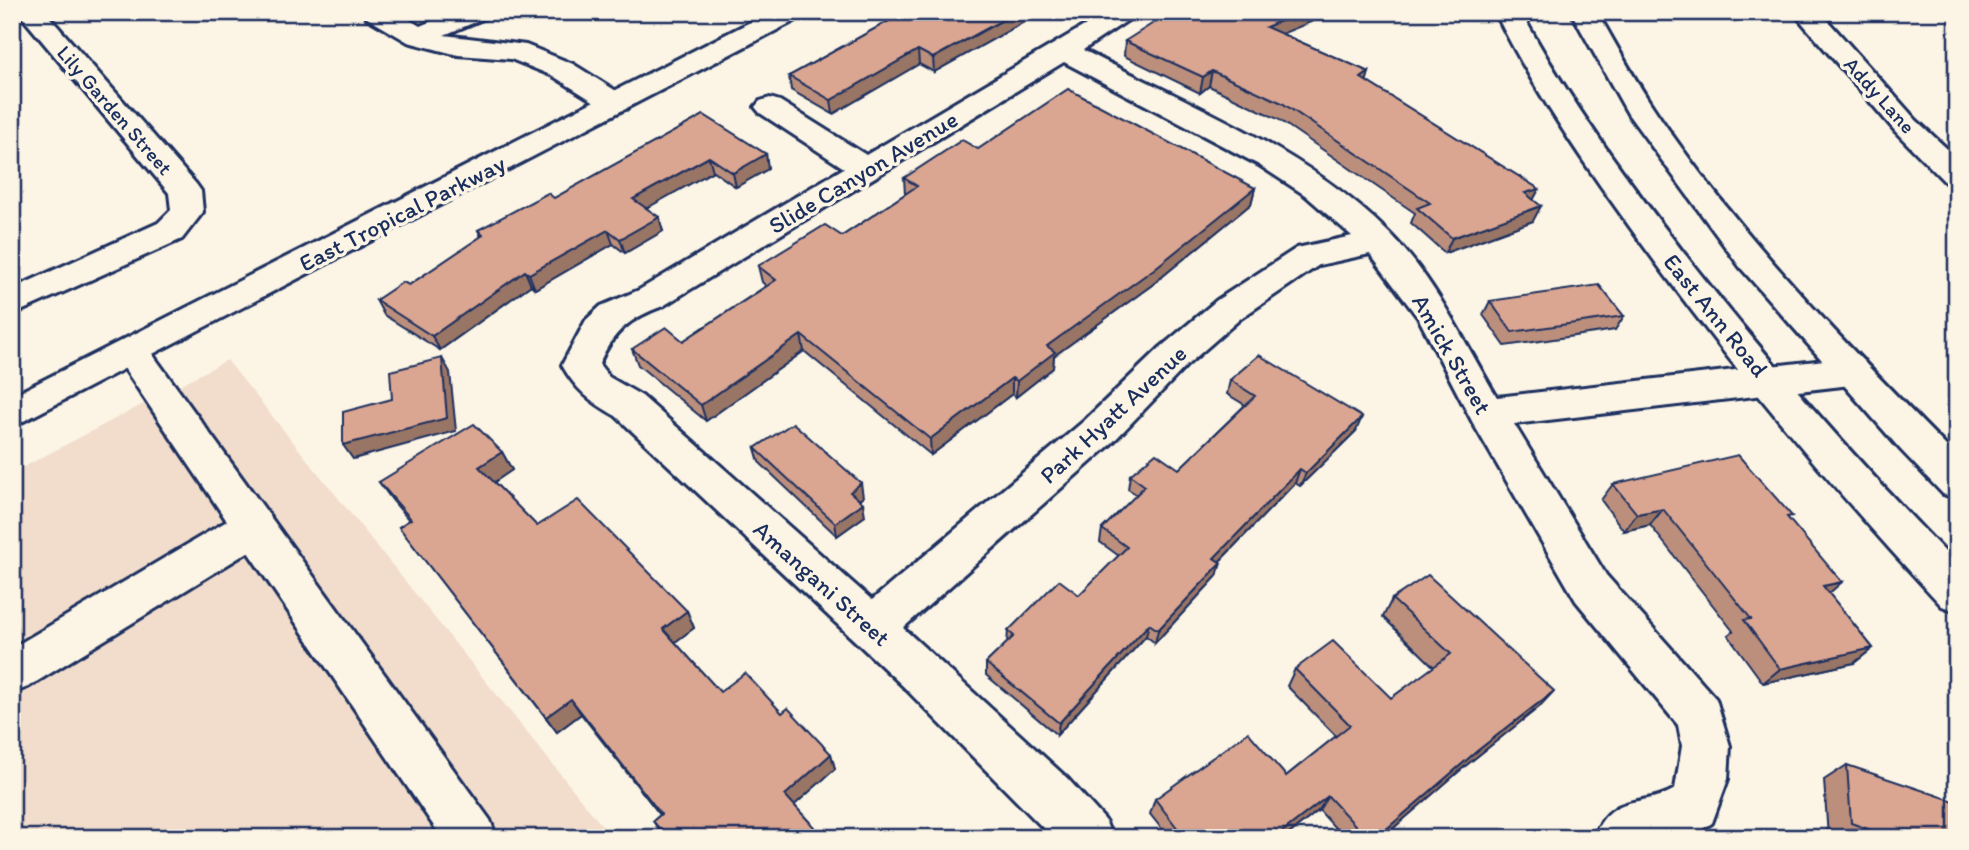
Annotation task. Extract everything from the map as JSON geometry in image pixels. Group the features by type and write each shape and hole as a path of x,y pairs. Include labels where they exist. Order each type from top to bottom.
{"street":[{"name":"Lily Garden Street","path":"12,303 170,232 187,212 185,191 30,12"},
{"path":"376,12 418,36 458,47 516,51 563,70 615,103"},
{"path":"418,36 476,12"},
{"name":"East Tropical Parkway","path":"12,413 791,12"},
{"name":"Slide Canyon Avenue","path":"597,327 617,311 651,298 1128,12"},
{"name":"East Ann Road","path":"1508,12 1552,92 1599,163 1705,304 1769,381 1957,593"},
{"path":"1584,12 1644,115 1742,246 1850,371 1957,483"},
{"name":"Addy Lane","path":"1806,12 1906,126 1957,176"},
{"name":"Amick Street","path":"1064,51 1270,158 1316,188 1378,241 1434,314 1486,413 1591,587 1633,641 1699,715 1706,746 1703,779 1694,806 1670,820 1636,824 1618,838"},
{"path":"770,107 867,169"},
{"name":"Park Hyatt Avenue","path":"872,628 1098,432 1174,356 1229,309 1309,256 1378,241"},
{"name":"Amangani Street","path":"597,327 580,365 596,387 629,406 872,628 1049,794 1087,838"},
{"path":"132,353 471,838"},
{"path":"1486,413 1850,371"},
{"path":"12,672 253,527"}],"shaded area":[{"path":"227,360 612,838 12,838 12,473"}],"building":[{"path":"905,12 1017,12 933,58 918,50 831,100 789,76"},
{"path":"1171,12 1301,12 1266,27 1369,72 1361,78 1539,189 1525,193 1541,206 1452,238 1417,208 1430,203 1282,103 1212,71 1203,77 1125,41"},
{"path":"1068,89 1255,188 1154,269 1047,346 1055,352 1017,381 1012,378 930,439 801,335 701,405 632,349 666,327 683,341 776,280 758,266 825,225 842,236 917,186 904,178 962,140 978,149"},
{"path":"704,115 766,154 733,173 709,157 633,199 659,217 620,239 608,230 529,274 525,271 432,336 376,300 403,282 409,285 483,235 478,230 548,193 554,198"},
{"path":"1599,285 1624,316 1512,332 1490,301"},
{"path":"1259,355 1362,417 1306,473 1300,469 1214,558 1221,563 1158,630 1149,624 1059,723 986,663 1014,636 1008,631 1059,580 1079,595 1127,547 1102,529 1145,486 1130,475 1156,453 1179,469 1255,396 1230,380"},
{"path":"442,358 447,418 343,445 343,412 392,399 390,371"},
{"path":"793,423 861,483 850,492 863,503 835,523 755,448"},
{"path":"474,424 502,452 479,467 537,526 578,500 687,611 663,629 720,692 745,673 782,713 788,708 831,754 785,795 824,838 667,838 653,821 661,814 571,699 546,717 399,527 411,519 379,482"},
{"path":"1738,455 1792,516 1787,517 1842,582 1823,586 1873,648 1780,669 1744,620 1751,619 1663,509 1637,514 1613,484"},
{"path":"1428,575 1554,691 1477,751 1376,838 1367,838 1328,796 1274,838 1185,838 1155,799 1248,732 1286,776 1350,725 1295,669 1333,641 1391,698 1451,654 1392,599"},
{"path":"1847,765 1957,802 1957,838 1893,838 1851,823"}]}
